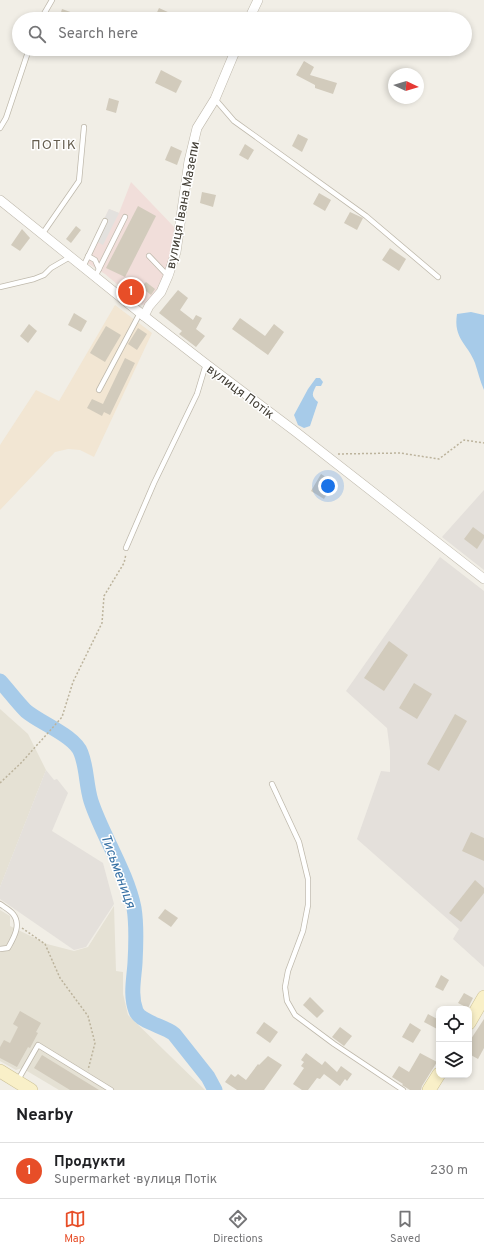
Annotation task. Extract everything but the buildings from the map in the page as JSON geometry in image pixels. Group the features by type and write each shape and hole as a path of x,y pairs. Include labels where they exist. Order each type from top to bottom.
{"street":[{"path":"252,12 258,0"},
{"name":"вулиця Івана Мазепи","path":"142,314 161,292 168,276 176,252 189,161 197,128 215,99 233,56"},
{"name":"вулиця Потік","path":"0,200 43,233 83,267 97,273 142,314 484,579"},
{"path":"472,1018 484,997"},
{"path":"0,1071 31,1090"},
{"path":"429,1090 436,1078"}],"lane":[{"path":"45,12 52,0"},
{"path":"0,128 6,118 27,56"},
{"path":"215,99 234,121 366,216 438,277"},
{"path":"43,233 79,181 84,127"},
{"path":"97,273 125,218"},
{"path":"83,267 105,221"},
{"path":"88,256 95,260 97,273"},
{"path":"149,256 168,276"},
{"path":"0,287 34,279 70,257"},
{"path":"100,390 142,314"},
{"path":"126,548 154,483 197,394 206,364"},
{"path":"272,784 299,842 308,879 308,905 303,931 288,971 285,987 287,1001 295,1015 334,1044 403,1090"},
{"path":"0,904 14,915 17,924 14,937 8,948 0,949"},
{"path":"17,1081 38,1045 111,1090"}],"path":[{"path":"324,454 400,453 439,459 464,440 484,443"},
{"path":"0,783 22,762 62,717 74,682 102,623 104,596 124,563 126,548"},
{"path":"17,924 45,944 60,978 88,1016 95,1043 86,1075"}],"shaded area":[{"path":"131,182 175,228 173,255 165,283 150,303 142,305 105,274 84,261 109,209 119,213"},
{"path":"109,209 119,213 103,245 94,240"},
{"path":"115,305 152,333 94,457 80,450 68,449 55,452 0,510 0,445 36,390 59,401"},
{"path":"484,490 484,570 442,537"},
{"path":"440,557 484,591 484,967 453,939 459,929 357,839 381,771 390,772 390,751 387,728 346,691"},
{"path":"0,709 28,734 46,770 0,887"},
{"path":"46,770 54,780 57,779 68,793 52,831 103,863 114,904 86,947 74,950 0,899 0,887"},
{"path":"114,906 116,971 123,972 123,994 128,1015 205,1090 59,1090 22,1068 16,1070 0,1061 0,910 10,916 10,926 47,944 74,951 88,947"}],"water":[{"path":"471,312 484,315 484,390 472,356 457,330 457,314"},
{"path":"316,378 320,378 323,382 321,386 316,386 313,396 318,402 310,426 304,428 298,425 294,415 308,389"}],"waterway":[{"name":"Тисьмениця","path":"0,681 26,711 65,735 72,741 81,753 91,801 101,827 126,881 134,908 136,942 133,999 136,1011 142,1018 174,1034 208,1077 215,1090"}],"place":[{"name":"Продукти","path":"131,292"}],"district":[{"name":"ПОТІК","path":"54,144"}]}
